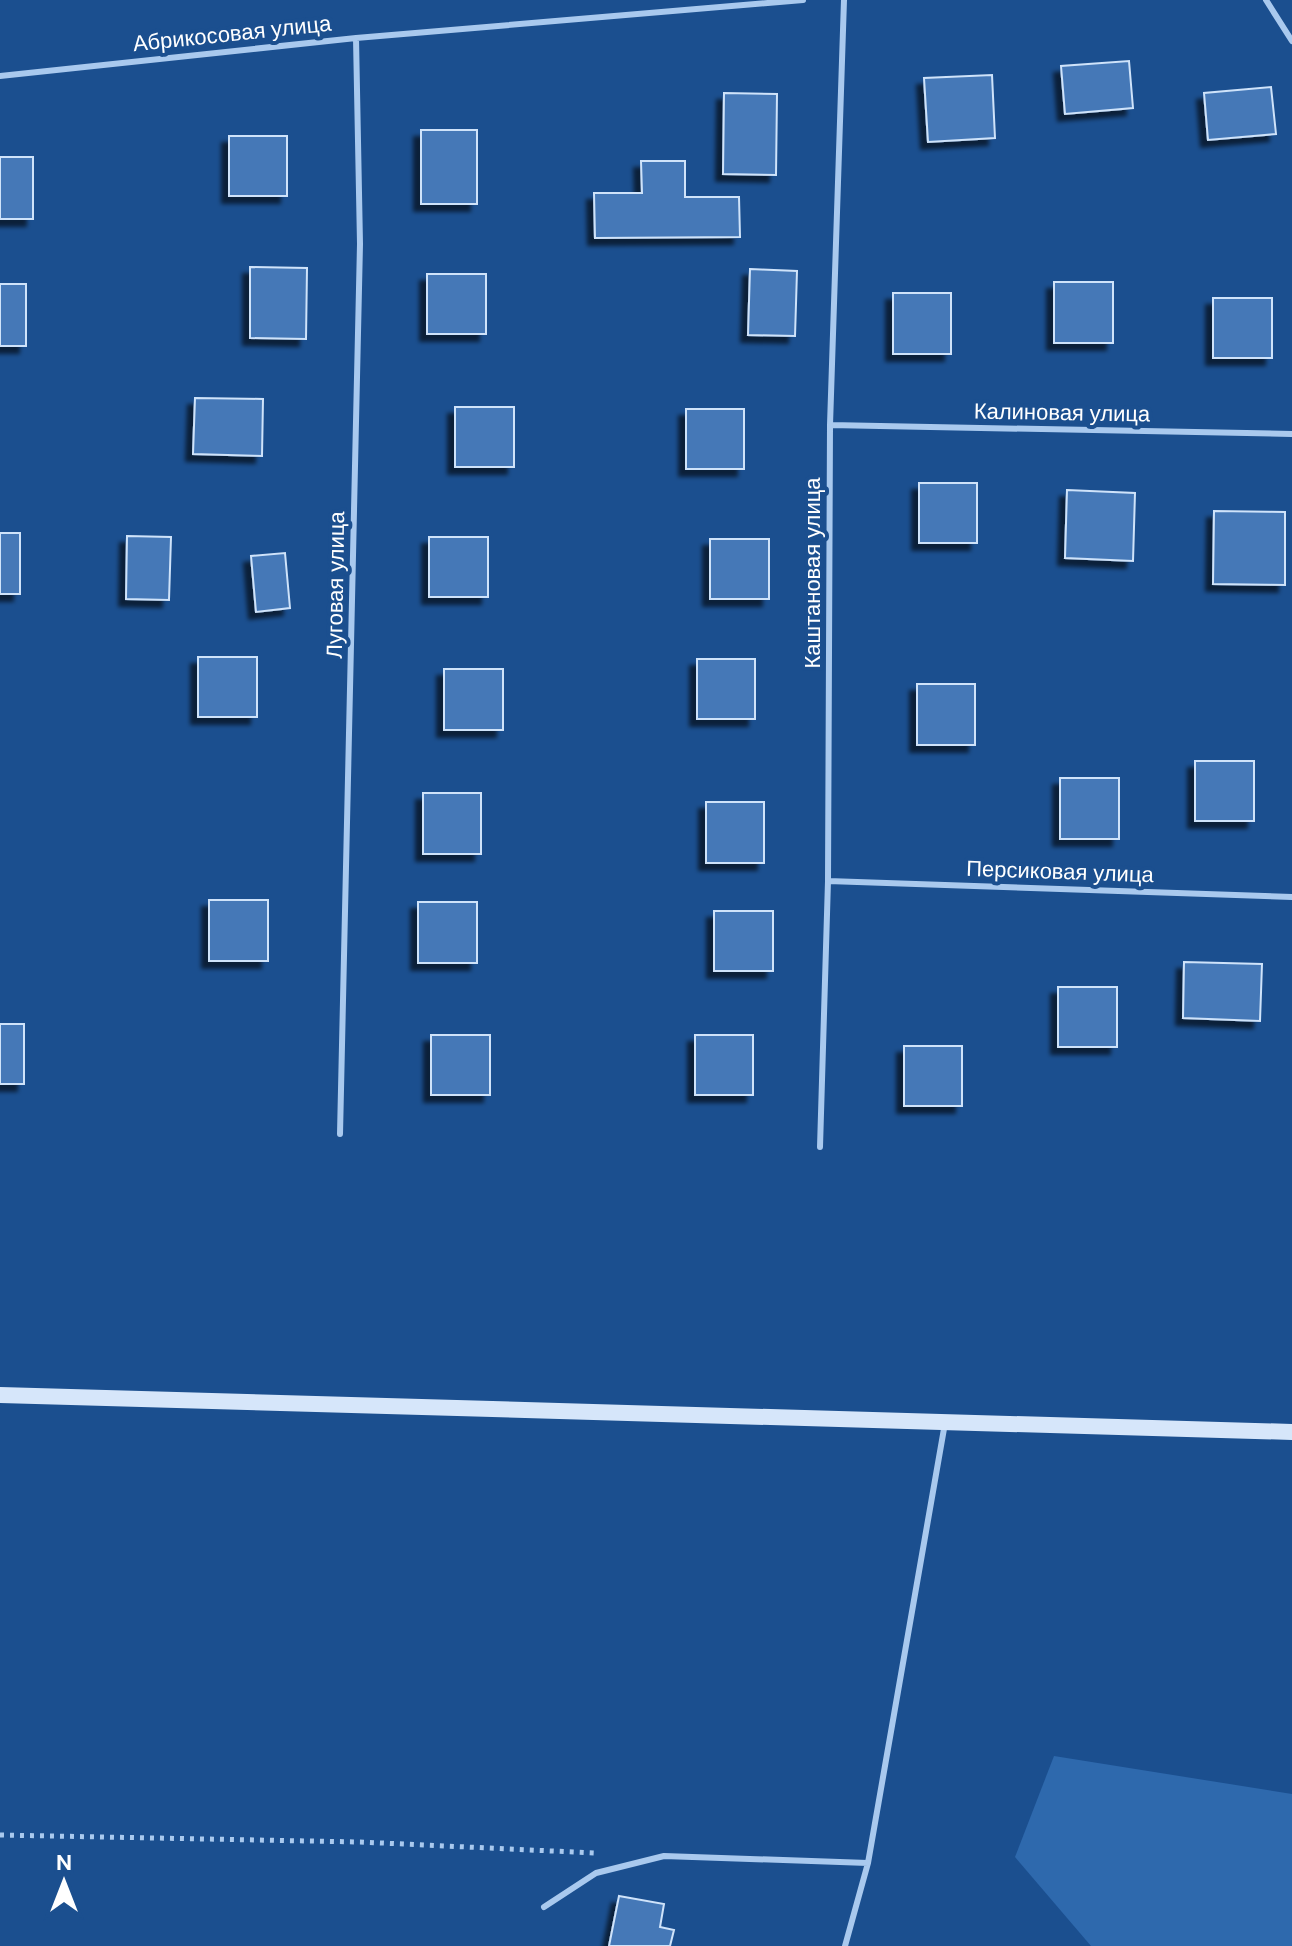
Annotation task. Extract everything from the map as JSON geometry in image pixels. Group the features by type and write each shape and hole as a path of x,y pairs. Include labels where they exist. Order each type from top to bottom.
{"main road":[{"path":"0,1395 1292,1432"}],"lane":[{"name":"Абрикосовая улица","path":"0,76 356,38 803,0"},
{"name":"Каштановая улица","path":"820,1147 828,881 830,425 844,0"},
{"path":"1266,0 1292,41"},
{"name":"Луговая улица","path":"340,1134 360,244 356,38"},
{"name":"Калиновая улица","path":"830,425 1292,434"},
{"name":"Персиковая улица","path":"828,881 1292,897"},
{"path":"845,1946 868,1863 946,1423"},
{"path":"544,1907 596,1873 664,1856 868,1863"}],"path":[{"path":"0,1835 360,1842 600,1853"}],"shaded area":[{"path":"1054,1756 1292,1794 1292,1946 1091,1946 1015,1857"}],"building":[{"path":"1129,61 1133,108 1065,114 1061,66"},
{"path":"992,75 995,138 928,142 924,78"},
{"path":"1271,87 1276,134 1208,140 1204,93"},
{"path":"724,93 777,94 776,175 723,174"},
{"path":"421,130 477,130 477,204 421,204"},
{"path":"229,136 287,136 287,196 229,196"},
{"path":"0,157 33,157 33,219 0,219"},
{"path":"641,161 685,161 685,197 739,197 740,237 595,238 594,193 642,193"},
{"path":"250,267 307,268 306,339 250,338"},
{"path":"750,269 797,271 795,336 748,335"},
{"path":"427,274 486,274 486,334 427,334"},
{"path":"1054,282 1113,282 1113,343 1054,343"},
{"path":"0,284 26,284 26,346 0,346"},
{"path":"893,293 951,293 951,354 893,354"},
{"path":"1213,298 1272,298 1272,358 1213,358"},
{"path":"195,398 263,399 262,456 193,454"},
{"path":"455,407 514,407 514,467 455,467"},
{"path":"686,409 744,409 744,469 686,469"},
{"path":"919,483 977,483 977,543 919,543"},
{"path":"1067,490 1135,493 1133,561 1065,558"},
{"path":"1214,511 1285,512 1285,585 1213,584"},
{"path":"0,533 20,533 20,594 0,594"},
{"path":"127,536 171,537 169,600 126,599"},
{"path":"429,537 488,537 488,597 429,597"},
{"path":"710,539 769,539 769,599 710,599"},
{"path":"285,553 290,608 256,612 251,556"},
{"path":"198,657 257,657 257,717 198,717"},
{"path":"697,659 755,659 755,719 697,719"},
{"path":"444,669 503,669 503,730 444,730"},
{"path":"917,684 975,684 975,745 917,745"},
{"path":"1195,761 1254,761 1254,821 1195,821"},
{"path":"1060,778 1119,778 1119,839 1060,839"},
{"path":"423,793 481,793 481,854 423,854"},
{"path":"706,802 764,802 764,863 706,863"},
{"path":"209,900 268,900 268,961 209,961"},
{"path":"418,902 477,902 477,963 418,963"},
{"path":"714,911 773,911 773,971 714,971"},
{"path":"1184,962 1262,964 1260,1021 1183,1018"},
{"path":"1058,987 1117,987 1117,1047 1058,1047"},
{"path":"0,1024 24,1024 24,1084 0,1084"},
{"path":"431,1035 490,1035 490,1095 431,1095"},
{"path":"695,1035 753,1035 753,1095 695,1095"},
{"path":"904,1046 962,1046 962,1106 904,1106"},
{"path":"619,1896 664,1904 660,1927 674,1930 670,1946 609,1946"}]}
